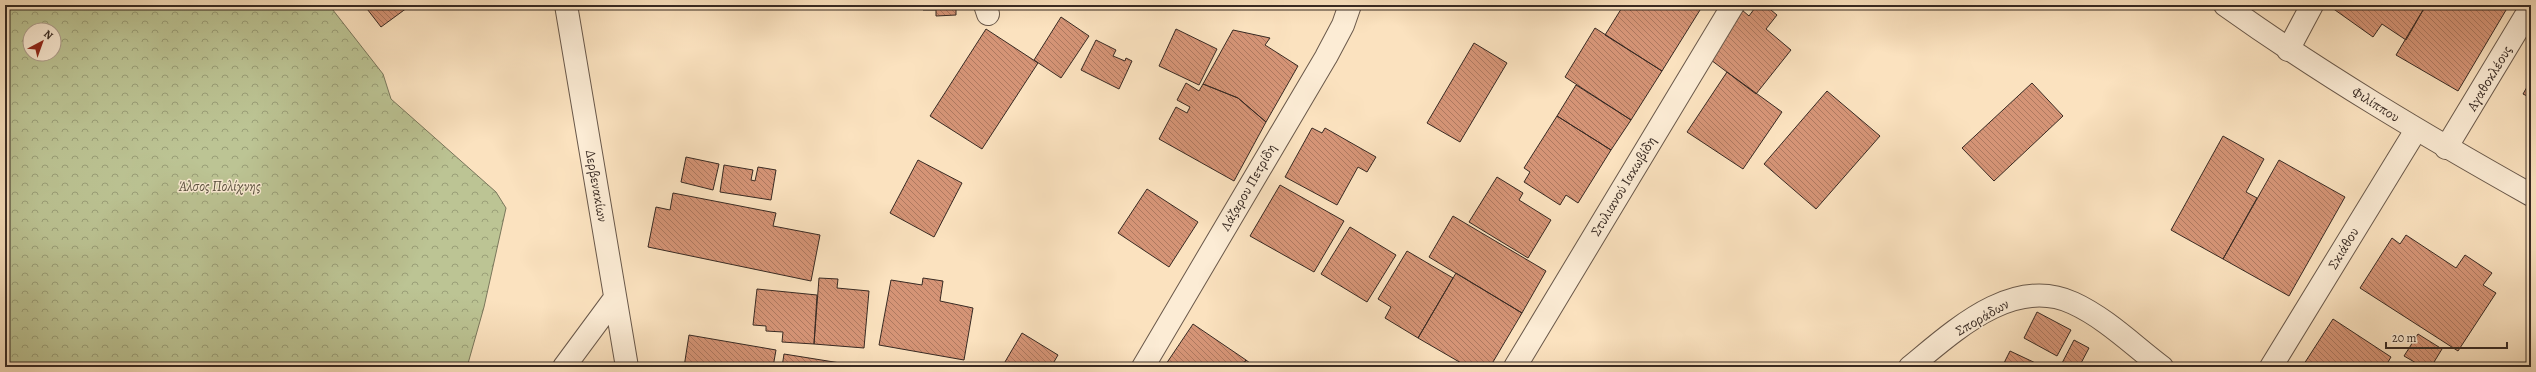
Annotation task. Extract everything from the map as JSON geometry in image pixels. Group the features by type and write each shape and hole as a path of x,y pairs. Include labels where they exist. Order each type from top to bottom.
{"street":[{"name":"Δερβενακίων","path":"566,5 627,367"},
{"name":"Λάζαρου Πετρίδη","path":"1143,367 1326,57 1343,25 1350,5"},
{"name":"Στυλιανού Ιακωβίδη","path":"1515,367 1733,5"},
{"name":"Φιλίππου","path":"2226,5 2288,50 2416,130 2531,196"},
{"path":"2288,50 2312,5"},
{"name":"Αγαθοκλέους","path":"2446,148 2531,8"},
{"name":"Σκιάθου","path":"2271,367 2416,130"},
{"name":"Σποράδων","path":"1910,367 1969,321 2009,300 2035,295 2064,299 2075,304 2108,326 2162,367"},
{"path":"564,367 615,298"}],"green space":[{"name":"Άλσος Πολίχνης","path":"5,5 329,5 383,74 391,99 496,192 506,208 484,307 467,367 5,367"}],"building":[{"path":"364,5 411,5 381,27"},
{"path":"923,5 956,5 956,15 936,16 936,10 923,10"},
{"path":"1634,5 1655,5 1658,7 1659,5 1693,5 1700,10 1662,71 1605,35 1623,6 1631,10"},
{"path":"1757,5 1765,5 1777,15 1766,29 1791,50 1756,94 1711,60 1742,10 1749,16"},
{"path":"2328,5 2426,5 2406,40 2382,24 2373,37"},
{"path":"2426,5 2509,5 2458,91 2396,55"},
{"path":"1061,17 1089,36 1061,78 1034,60"},
{"path":"1595,28 1662,71 1631,120 1565,77"},
{"path":"986,29 1038,63 982,149 930,116"},
{"path":"1176,29 1217,49 1199,85 1159,66"},
{"path":"1233,30 1270,38 1265,45 1298,66 1266,122 1238,98 1203,84"},
{"path":"1096,40 1116,50 1113,56 1125,61 1126,58 1132,61 1119,89 1081,70"},
{"path":"1474,43 1507,63 1460,142 1427,123"},
{"path":"1727,72 1782,112 1743,169 1687,132"},
{"path":"2531,80 2531,98 2523,94"},
{"path":"1186,83 1199,91 1203,84 1238,98 1266,122 1234,181 1159,139 1176,107 1187,113 1190,107 1177,100"},
{"path":"2032,83 2063,116 1994,181 1962,148"},
{"path":"1576,85 1631,120 1611,150 1557,116"},
{"path":"1827,91 1880,136 1816,209 1764,164"},
{"path":"1557,116 1611,150 1578,203 1566,195 1560,205 1524,182 1530,172 1524,168"},
{"path":"1312,128 1322,133 1325,128 1376,157 1367,172 1358,167 1337,205 1285,177"},
{"path":"2223,136 2264,159 2246,192 2257,198 2223,259 2171,230"},
{"path":"686,157 719,164 713,190 681,182"},
{"path":"918,160 962,183 934,237 890,213"},
{"path":"2279,160 2345,197 2289,296 2223,259"},
{"path":"724,165 753,170 751,180 755,181 758,167 776,170 771,200 720,192"},
{"path":"1497,177 1523,193 1519,200 1551,220 1528,258 1469,222"},
{"path":"1280,185 1344,221 1314,272 1250,236"},
{"path":"1147,189 1198,222 1169,267 1118,233"},
{"path":"673,193 776,213 773,226 820,235 811,281 648,247 656,207 670,210"},
{"path":"1453,216 1546,271 1522,313 1429,257"},
{"path":"1350,227 1396,255 1367,302 1321,274"},
{"path":"2406,235 2456,268 2465,255 2492,273 2483,285 2496,293 2458,351 2360,288 2392,238 2400,244"},
{"path":"1407,251 1453,278 1418,338 1385,318 1391,307 1378,299"},
{"path":"1456,273 1522,313 1490,367 1468,367 1418,338"},
{"path":"819,278 838,279 837,288 869,291 864,348 814,344"},
{"path":"923,278 943,281 940,301 973,308 964,360 879,345 891,280 922,285"},
{"path":"757,289 817,295 814,344 782,342 783,332 766,331 766,326 753,325"},
{"path":"2037,312 2071,330 2057,356 2024,338"},
{"path":"2333,319 2391,357 2385,367 2302,367"},
{"path":"1193,324 1246,360 1241,367 1164,367"},
{"path":"1022,333 1058,355 1051,367 1002,367"},
{"path":"2418,334 2442,349 2431,367 2423,367 2404,356"},
{"path":"689,335 776,350 773,367 684,367"},
{"path":"2074,340 2089,348 2079,367 2060,367"},
{"path":"2010,351 2044,367 2002,367"},
{"path":"784,354 859,366 859,367 782,367"},
{"path":"1246,360 1255,367 1241,367"}]}
